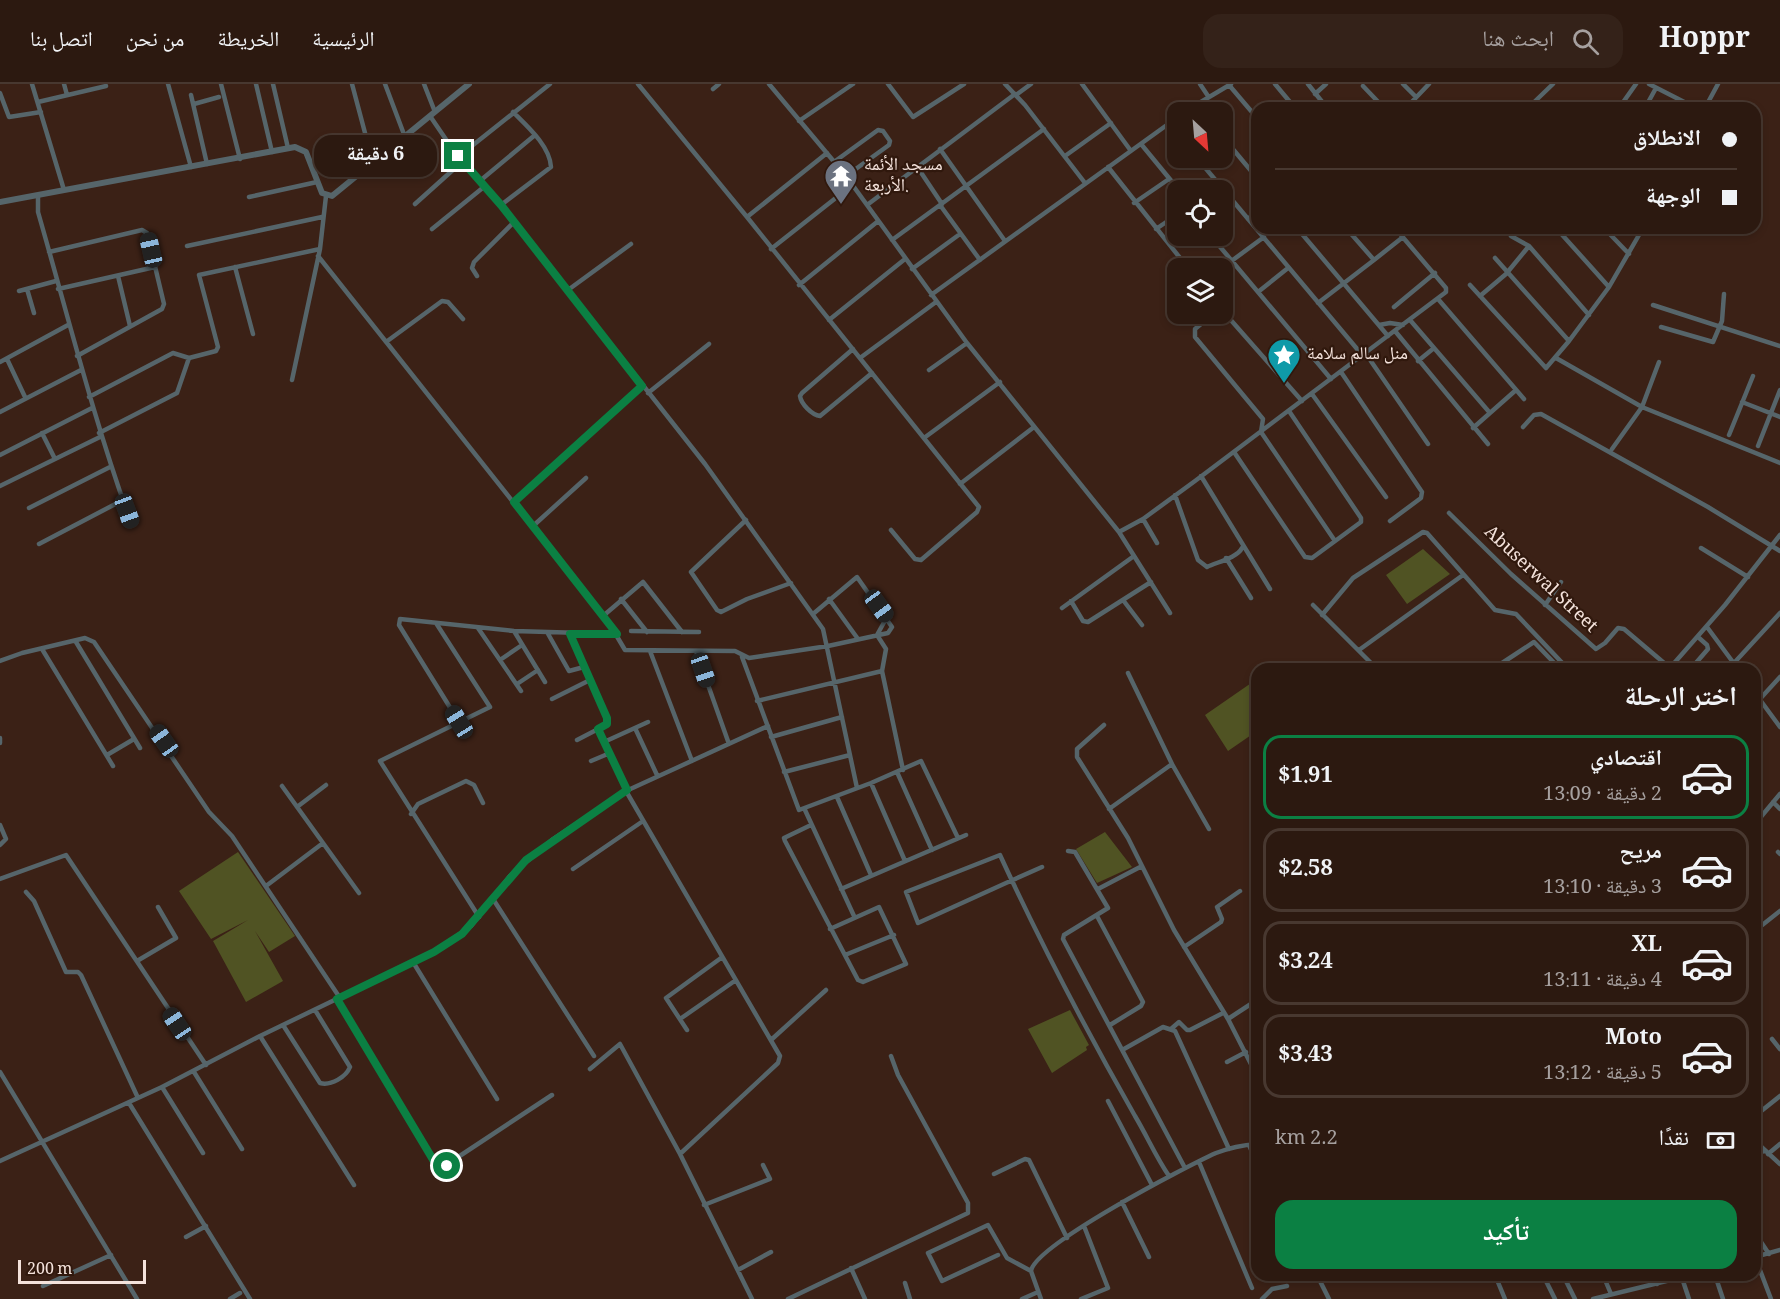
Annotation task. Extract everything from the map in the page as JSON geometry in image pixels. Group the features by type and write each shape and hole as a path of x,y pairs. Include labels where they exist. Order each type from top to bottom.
{"street":[{"path":"32,84 64,190"},
{"path":"64,84 67,95"},
{"path":"168,84 191,166"},
{"path":"221,84 240,159"},
{"path":"256,84 272,152"},
{"path":"273,84 288,148"},
{"path":"352,84 373,163"},
{"path":"385,84 405,138"},
{"path":"424,84 432,114 458,156 481,180 705,464 825,633 857,788"},
{"path":"326,196 337,193 469,84"},
{"path":"458,156 550,84"},
{"path":"638,84 853,349 979,510 924,558 915,559 891,530"},
{"path":"713,89 719,84"},
{"path":"777,84 771,86 846,176 936,302 1119,532 1170,613"},
{"path":"800,121 853,84"},
{"path":"888,84 913,117 964,84"},
{"path":"1005,84 1016,94 1085,183"},
{"path":"867,205 1030,84"},
{"path":"1082,84 1131,151"},
{"path":"1200,84 1208,96"},
{"path":"1199,102 1230,84 1251,110"},
{"path":"1275,84 1290,102"},
{"path":"1308,84 1322,102"},
{"path":"1315,94 1326,84"},
{"path":"1403,84 1416,97"},
{"path":"1411,102 1429,84"},
{"path":"1536,102 1554,84"},
{"path":"1623,102 1636,84"},
{"path":"1649,84 1684,102"},
{"path":"1708,102 1718,84"},
{"path":"38,102 95,86 106,86"},
{"path":"1363,86 1378,102"},
{"path":"1649,102 1656,88"},
{"path":"0,93 9,117 41,112"},
{"path":"191,95 207,164"},
{"path":"194,104 219,97"},
{"path":"501,205 551,167 550,159 535,135 513,112"},
{"path":"1065,156 1111,123"},
{"path":"932,295 1167,124"},
{"path":"891,240 1044,129"},
{"path":"834,162 878,130 883,131 890,141 889,145 846,176"},
{"path":"481,180 535,135"},
{"path":"1134,202 1169,179 1141,144"},
{"path":"0,202 240,159 288,148 302,148 326,196 320,249 292,380"},
{"path":"940,149 1005,241"},
{"path":"1233,149 1251,171"},
{"path":"747,217 827,153"},
{"path":"415,204 464,160"},
{"path":"1108,167 1180,258"},
{"path":"918,168 960,234 980,260"},
{"path":"1206,168 1216,180"},
{"path":"249,197 317,182"},
{"path":"432,229 485,186"},
{"path":"771,249 851,186"},
{"path":"38,195 38,212 88,397 131,523"},
{"path":"1233,201 1251,222"},
{"path":"187,246 322,217"},
{"path":"477,276 472,268 474,261 514,222"},
{"path":"800,285 877,222"},
{"path":"1156,229 1167,222"},
{"path":"49,252 142,230 147,233 164,304 162,309 77,356"},
{"path":"912,269 960,234"},
{"path":"1261,234 1288,268 1365,355 1428,444"},
{"path":"1303,234 1388,336"},
{"path":"1351,234 1374,260"},
{"path":"1119,532 1143,519 1234,452 1365,355 1447,290 1400,234"},
{"path":"1509,234 1528,246 1589,315"},
{"path":"1561,234 1609,287"},
{"path":"1610,234 1629,254"},
{"path":"1470,285 1543,368 1548,367 1609,287 1640,234"},
{"path":"1233,260 1264,237"},
{"path":"1318,303 1346,284 1403,237"},
{"path":"568,290 631,244"},
{"path":"1220,246 1230,258"},
{"path":"1480,296 1508,272 1514,261 1528,246"},
{"path":"88,397 173,353 189,358 214,354 218,347 199,275 320,249"},
{"path":"318,256 533,526 617,634 625,650 735,651 749,658 828,646 891,630 887,617 859,578 855,578 813,614"},
{"path":"1495,258 1569,341"},
{"path":"829,320 906,260"},
{"path":"1233,262 1331,380"},
{"path":"58,289 155,267"},
{"path":"235,267 254,334"},
{"path":"1258,292 1288,268"},
{"path":"1394,307 1435,273"},
{"path":"118,276 130,326"},
{"path":"19,291 56,281"},
{"path":"27,289 34,313"},
{"path":"1661,327 1710,342 1716,340 1724,294"},
{"path":"1438,299 1524,399"},
{"path":"386,342 442,301 448,302 464,319"},
{"path":"860,358 936,302"},
{"path":"1653,304 1780,346"},
{"path":"1410,320 1490,412"},
{"path":"1233,323 1302,401"},
{"path":"1379,325 1390,323 1403,325"},
{"path":"1201,324 1193,334 1263,419 1261,432 1335,541"},
{"path":"0,362 68,326"},
{"path":"1395,331 1488,444"},
{"path":"929,370 968,343"},
{"path":"648,393 709,344"},
{"path":"1418,361 1434,348"},
{"path":"853,349 802,393 800,396 802,402 813,414 820,417 872,373"},
{"path":"0,486 177,393 189,358"},
{"path":"1556,358 1642,407 1780,463"},
{"path":"7,359 25,397"},
{"path":"1612,449 1642,407 1659,362"},
{"path":"0,412 25,397 81,370"},
{"path":"1341,372 1422,492 1421,498 1390,520"},
{"path":"1729,435 1753,376"},
{"path":"924,438 1000,382"},
{"path":"514,502 642,386"},
{"path":"1473,428 1516,390"},
{"path":"1758,446 1780,390"},
{"path":"1312,394 1386,497"},
{"path":"1742,402 1780,417"},
{"path":"0,455 92,408"},
{"path":"1234,452 1305,557 1312,558 1335,541 1360,522 1361,518 1289,411"},
{"path":"1523,428 1534,415 1541,414 1774,545 1780,551"},
{"path":"960,483 1034,427"},
{"path":"42,434 55,459"},
{"path":"29,508 110,467"},
{"path":"1201,476 1242,548 1270,589"},
{"path":"533,526 586,478"},
{"path":"1175,495 1198,560 1207,567 1240,552 1242,548"},
{"path":"39,544 123,500"},
{"name":"Abuserwal Street","path":"1449,513 1545,605 1596,649 1605,643 1618,628 1624,629 1662,663"},
{"path":"1143,519 1157,543"},
{"path":"746,520 691,572 717,610 724,611 747,599 791,583"},
{"path":"1322,615 1353,578 1419,532 1427,533 1498,612 1511,611 1516,614 1562,663"},
{"path":"1674,663 1707,627 1780,535"},
{"path":"1701,548 1748,577"},
{"path":"1062,608 1134,556"},
{"path":"1226,558 1251,598"},
{"path":"1359,651 1463,575"},
{"path":"603,616 643,582 682,632"},
{"path":"1071,601 1083,621 1088,621 1151,582"},
{"path":"1545,605 1561,582"},
{"path":"621,599 647,632"},
{"path":"829,599 858,639"},
{"path":"1123,600 1142,625"},
{"path":"1313,605 1371,663"},
{"path":"1707,627 1734,663 1780,614"},
{"path":"877,635 887,617"},
{"path":"459,722 399,621 514,631 617,634"},
{"path":"436,623 491,705 380,760 411,814 479,917"},
{"path":"478,628 521,691"},
{"path":"514,631 545,682"},
{"path":"631,631 699,632"},
{"path":"547,632 569,671 584,667"},
{"path":"570,634 608,721 577,740"},
{"path":"877,635 886,649 882,670 903,770"},
{"path":"1696,663 1708,649 1698,637"},
{"path":"0,661 85,638 94,642 209,812 232,836 266,886 339,999 440,1169 552,1095"},
{"path":"76,642 140,748"},
{"path":"1502,663 1534,642 1553,663"},
{"path":"500,660 522,645"},
{"path":"42,649 113,766"},
{"path":"650,651 692,761"},
{"path":"696,651 729,744"},
{"path":"742,656 798,809 805,810 921,761 958,838"},
{"path":"517,684 538,670"},
{"path":"757,701 882,670"},
{"path":"1128,673 1172,764 1209,829"},
{"path":"1761,698 1780,677"},
{"path":"552,699 590,680"},
{"path":"1761,703 1780,727"},
{"path":"1774,720 1780,714"},
{"path":"771,737 842,717"},
{"path":"604,742 648,722"},
{"path":"1104,725 1083,743 1076,753 1142,866 1184,947 1250,1061"},
{"path":"0,1161 194,1072 260,1036 339,999 455,939 479,917 502,885 526,860 627,790 768,726"},
{"path":"635,728 657,775"},
{"path":"598,729 643,821 780,1056 778,1063 680,1154"},
{"path":"0,738 0,743"},
{"path":"107,756 134,739"},
{"path":"591,761 610,753"},
{"path":"784,772 850,755"},
{"path":"1109,809 1172,764"},
{"path":"897,772 932,850"},
{"path":"411,814 418,804 466,782 474,785 483,803"},
{"path":"871,783 905,861"},
{"path":"297,807 326,785"},
{"path":"282,786 359,893"},
{"path":"1761,817 1780,794"},
{"path":"837,797 871,875"},
{"path":"1773,802 1780,809"},
{"path":"805,810 854,916"},
{"path":"573,868 643,821"},
{"path":"0,825 6,839 0,845"},
{"path":"811,825 784,838 830,928 858,980 863,982 906,964 879,907 830,928"},
{"path":"841,889 966,835"},
{"path":"266,886 323,843"},
{"path":"1068,850 1075,852 1107,908 1062,937 1124,1049 1185,1168"},
{"path":"0,879 66,855 206,1065"},
{"path":"1042,867 1011,881 918,923 906,892 1000,855 1011,881 1068,998 1168,1176"},
{"path":"1098,889 1142,866"},
{"path":"1184,947 1221,922 1217,907 1240,891"},
{"path":"26,892 34,901 66,972 78,972 81,975 138,1098"},
{"path":"493,899 594,1056"},
{"path":"137,961 176,938 158,907"},
{"path":"1761,926 1780,911"},
{"path":"1097,916 1143,1002 1141,1006 1110,1025"},
{"path":"1774,917 1780,922"},
{"path":"845,956 894,935"},
{"path":"687,1030 666,998 721,958"},
{"path":"413,962 497,1099"},
{"path":"680,1019 736,980"},
{"path":"771,1040 826,990"},
{"path":"1228,1020 1251,1004"},
{"path":"283,1025 320,1083 332,1083 350,1067 315,1010"},
{"path":"1172,1029 1179,1022 1186,1030 1190,1030 1224,1013"},
{"path":"1124,1049 1163,1027 1172,1029 1179,1036 1229,1149"},
{"path":"260,1036 354,1185"},
{"path":"1772,1040 1780,1049"},
{"path":"590,1069 616,1045 622,1046 680,1154 752,1299"},
{"path":"1227,1062 1246,1052"},
{"path":"788,1299 965,1216 970,1209 898,1075 891,1056"},
{"path":"0,1072 137,1299"},
{"path":"194,1072 242,1149"},
{"path":"162,1087 203,1153"},
{"path":"1761,1111 1780,1096"},
{"path":"1108,1101 1152,1185"},
{"path":"129,1102 250,1299"},
{"path":"1761,1152 1767,1152 1780,1144"},
{"path":"1030,1270 1036,1260 1084,1226 1168,1176 1229,1149 1249,1145 1251,1150"},
{"path":"1761,1146 1780,1164"},
{"path":"994,1174 1025,1159 1029,1160 1067,1238"},
{"path":"1199,1162 1252,1288"},
{"path":"704,1205 770,1179 763,1165"},
{"path":"1122,1202 1149,1257"},
{"path":"998,1255 942,1281 928,1253 988,1225 1007,1257 1030,1270 1041,1299"},
{"path":"186,1237 206,1226"},
{"path":"1081,1299 1108,1288 1084,1226"},
{"path":"1761,1242 1769,1254"},
{"path":"1761,1256 1780,1251"},
{"path":"738,1270 771,1252"},
{"path":"43,1286 111,1256"},
{"path":"851,1268 865,1299"},
{"path":"1761,1273 1771,1299"},
{"path":"1320,1281 1329,1299"},
{"path":"1498,1281 1505,1299"},
{"path":"1546,1281 1555,1299"},
{"path":"1566,1281 1575,1299"},
{"path":"1606,1281 1614,1296"},
{"path":"1593,1299 1614,1296 1670,1281"},
{"path":"1683,1281 1689,1299"},
{"path":"1717,1281 1723,1299"},
{"path":"905,1283 910,1299"},
{"path":"1262,1299 1272,1289 1287,1286"},
{"path":"1022,1299 1038,1292"},
{"path":"230,1299 240,1293"}],"green space":[{"path":"1423,549 1450,574 1407,604 1386,575"},
{"path":"1251,683 1251,735 1228,751 1205,715"},
{"path":"1105,832 1132,867 1097,883 1076,849"},
{"path":"238,852 295,936 269,952 255,931 283,981 246,1002 213,941 248,920 211,939 179,891"},
{"path":"1070,1010 1089,1045 1086,1047 1087,1050 1052,1073 1028,1029"}],"place":[{"name":"مسجد الأئمة الأربعة.","path":"841,205"},
{"name":"منل سالم سلامة","path":"1284,384"}],"route":[{"path":"447,1166 442,1169 438,1168 337,999 434,952 462,934 526,860 627,790 598,729 608,721 570,634 617,634 514,502 642,386 501,205 464,160 458,156"}]}
